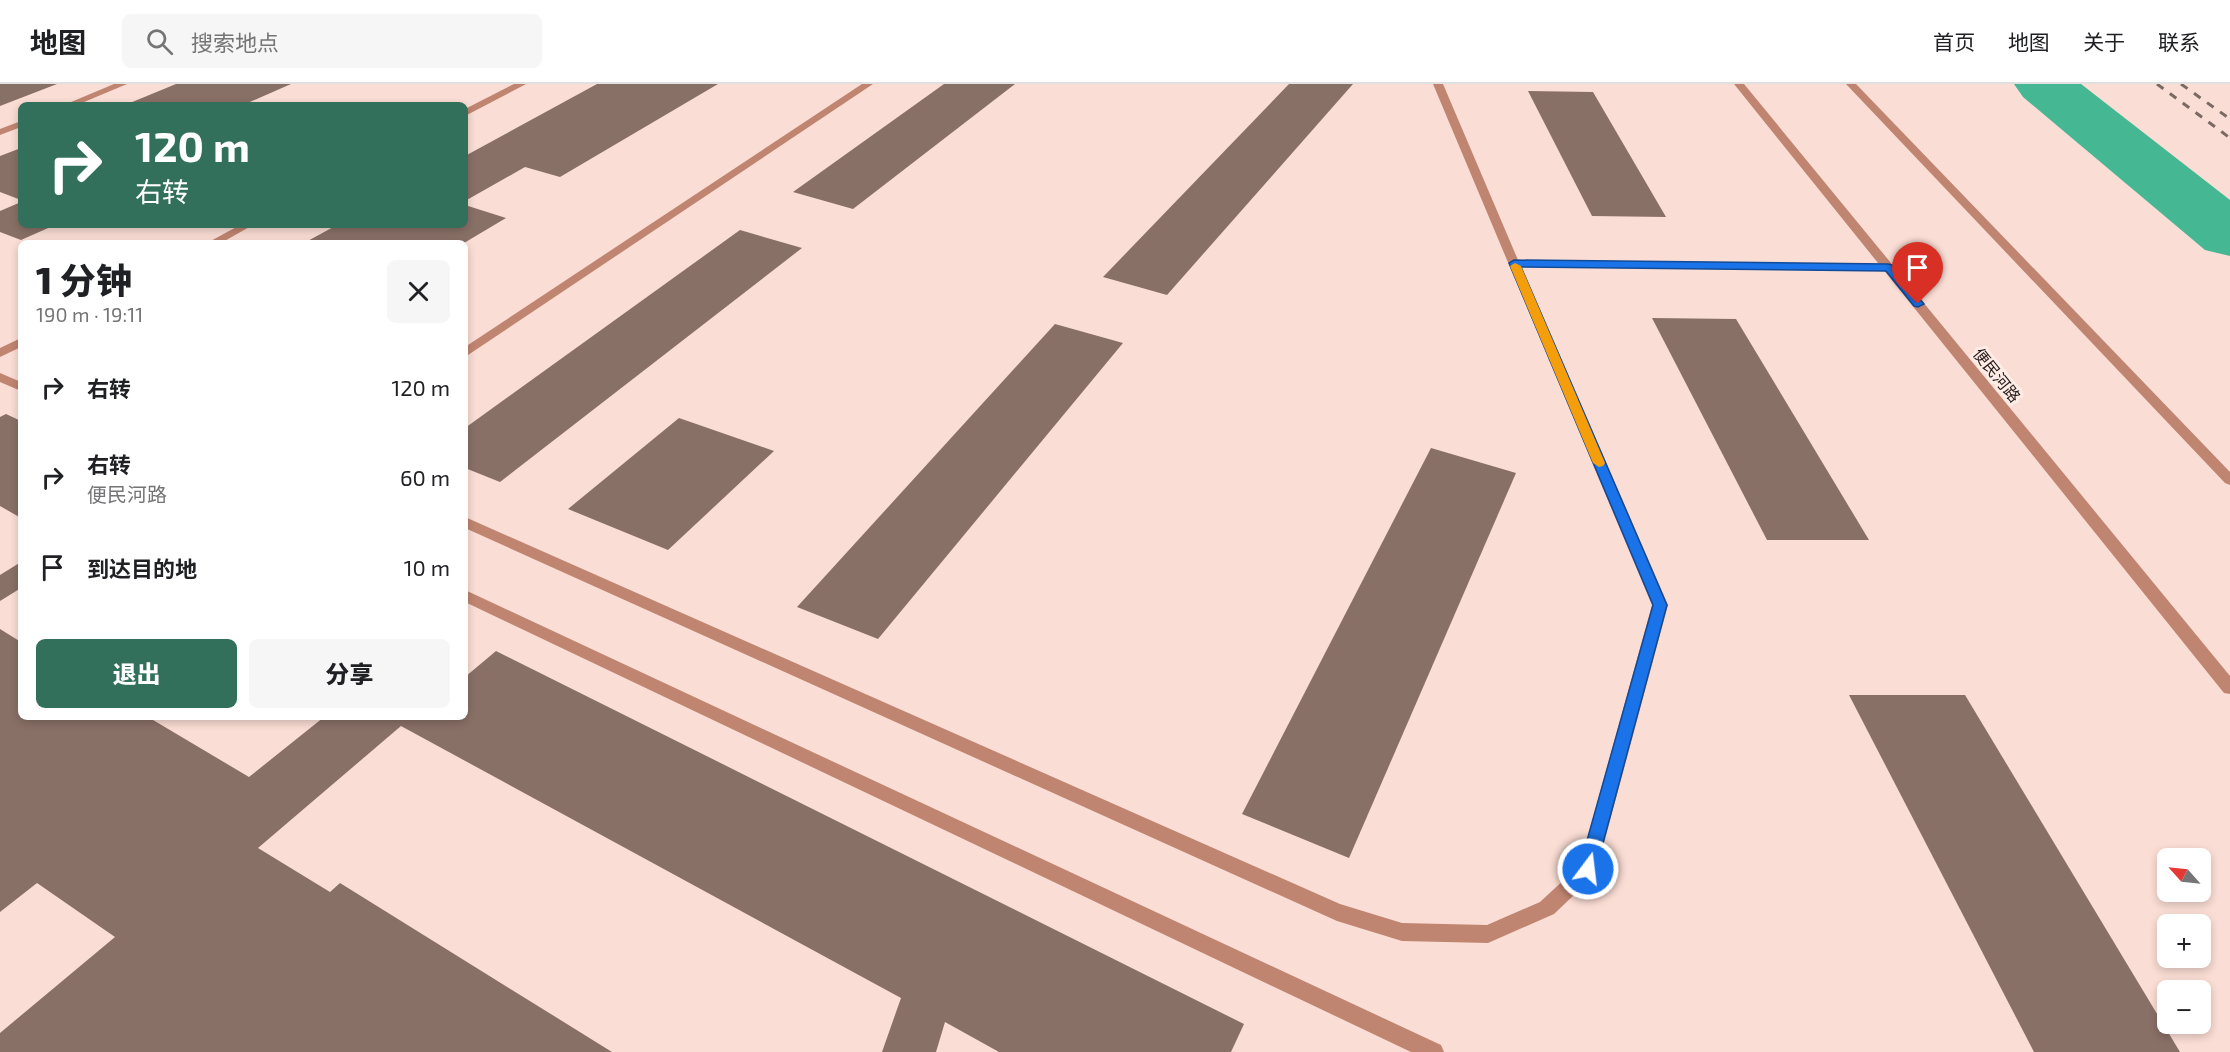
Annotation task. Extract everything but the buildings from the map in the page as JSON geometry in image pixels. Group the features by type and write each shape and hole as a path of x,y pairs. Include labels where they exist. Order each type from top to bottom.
{"street":[{"path":"77,102 122,84"},
{"path":"468,111 521,84"},
{"path":"468,351 868,84"},
{"path":"468,523 1337,912 1402,932 1488,934 1547,908 1588,869 1660,605 1438,84"},
{"name":"便民河路","path":"1739,84 2230,687"},
{"path":"1851,84 2230,480"},
{"path":"0,132 18,125"},
{"path":"219,240 242,228"},
{"path":"1514,263 1888,268"},
{"path":"0,353 18,344"},
{"path":"0,377 18,386"},
{"path":"468,597 1434,1052"}],"waterway":[{"path":"2044,84 2230,235"}],"railway":[{"path":"2157,84 2230,138"},
{"path":"2181,84 2230,119"}],"slow traffic":[{"path":"1515,266 1599,463"}],"route":[{"path":"1588,869 1660,605 1514,263 1888,268 1918,304"}]}
